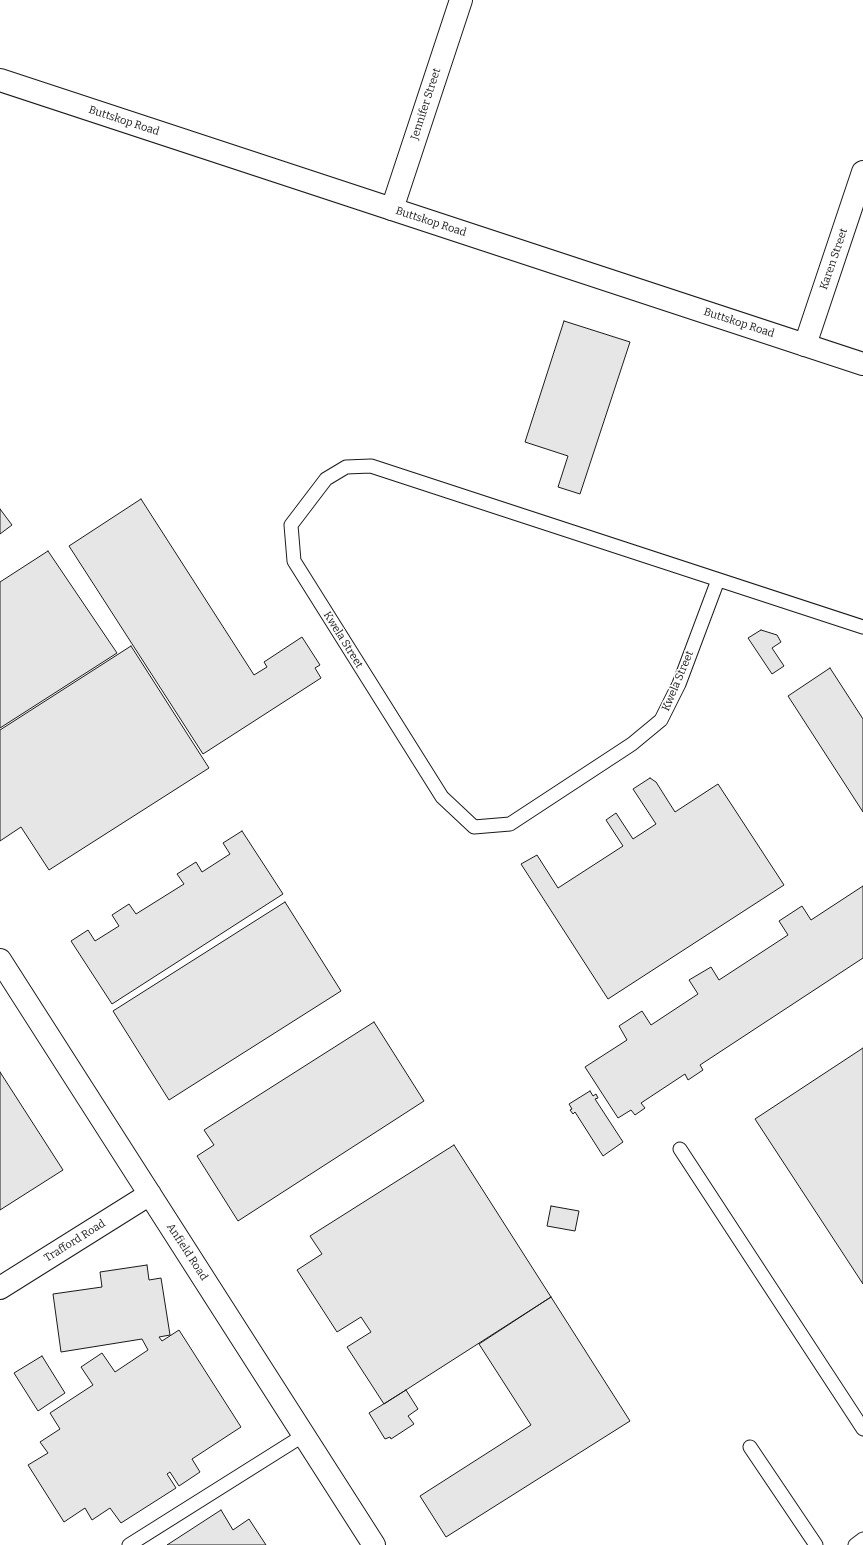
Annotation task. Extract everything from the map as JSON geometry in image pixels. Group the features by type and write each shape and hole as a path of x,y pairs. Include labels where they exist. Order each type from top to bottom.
{"street":[{"name":"Jennifer Street","path":"392,209 461,0"},
{"name":"Buttskop Road","path":"0,80 863,364"},
{"name":"Karen Street","path":"805,345 863,172"},
{"name":"Anfield Road","path":"0,960 374,1545"},
{"name":"Trafford Road","path":"0,1288 150,1194"}],"lane":[{"name":"Kwela Street","path":"718,580 679,684 660,720 632,744 510,824 474,827 442,797 294,560 291,525 326,479 346,467 371,466 863,627"},
{"path":"680,1149 863,1429"},
{"path":"129,1545 304,1435"},
{"path":"750,1447 816,1545"},
{"path":"855,1545 863,1540"}],"building":[{"path":"564,321 630,342 580,494 558,487 568,456 525,442"},
{"path":"141,499 254,675 267,667 264,662 302,637 320,665 315,668 321,678 203,754 69,546"},
{"path":"0,509 12,525 0,534"},
{"path":"48,551 117,653 0,728 0,582"},
{"path":"761,630 777,635 781,642 772,648 784,666 772,674 748,638"},
{"path":"131,646 209,768 49,870 21,827 0,841 0,730"},
{"path":"830,668 863,719 863,812 788,696"},
{"path":"650,778 656,782 675,812 718,784 784,885 608,999 521,864 537,855 558,888 623,846 606,820 616,813 633,839 656,824 633,789"},
{"path":"242,831 283,894 112,1004 71,941 88,930 95,941 119,926 112,915 129,904 136,914 184,884 177,874 196,862 202,872 230,854 223,843"},
{"path":"863,886 863,958 700,1065 703,1070 688,1080 685,1074 641,1103 645,1108 635,1115 631,1110 618,1118 585,1067 627,1040 619,1026 642,1011 651,1025 698,994 689,980 711,967 719,980 788,935 779,921 802,906 811,920"},
{"path":"285,902 341,991 169,1100 113,1011"},
{"path":"374,1022 424,1101 238,1221 197,1156 214,1145 204,1130"},
{"path":"863,1048 863,1284 755,1119"},
{"path":"0,1072 63,1170 0,1210"},
{"path":"590,1091 593,1096 596,1094 598,1098 595,1099 623,1142 603,1156 575,1112 573,1114 570,1110 572,1109 569,1104"},
{"path":"454,1145 551,1297 384,1404 347,1347 371,1332 361,1317 337,1332 297,1270 322,1254 310,1236"},
{"path":"551,1206 579,1211 575,1231 547,1226"},
{"path":"147,1265 149,1280 161,1278 170,1335 159,1337 162,1341 179,1330 241,1427 192,1459 200,1472 179,1486 170,1472 167,1474 176,1488 121,1523 110,1508 92,1520 85,1508 64,1522 28,1465 48,1453 40,1442 60,1429 50,1413 93,1385 81,1367 102,1353 115,1372 148,1350 142,1339 61,1352 53,1294 102,1287 100,1272"},
{"path":"551,1297 630,1421 446,1537 420,1496 531,1425 479,1344"},
{"path":"42,1356 65,1393 38,1411 14,1373"},
{"path":"406,1390 418,1409 408,1416 414,1424 391,1439 390,1437 385,1439 369,1413"},
{"path":"221,1510 233,1530 249,1519 266,1545 167,1545"}]}
